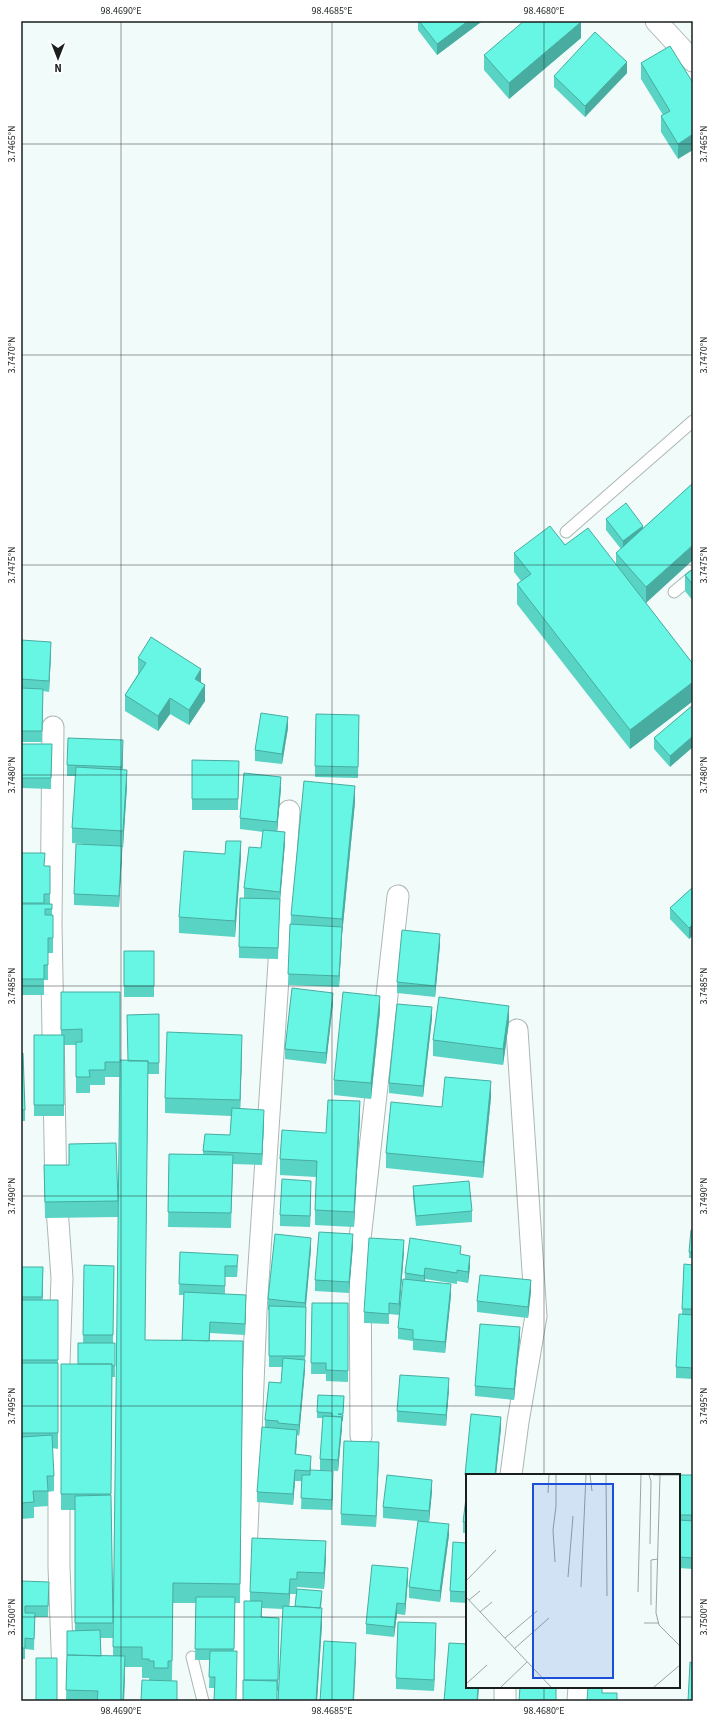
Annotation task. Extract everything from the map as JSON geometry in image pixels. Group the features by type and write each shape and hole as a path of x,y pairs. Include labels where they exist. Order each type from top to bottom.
{"street":[{"path":"656,21 693,61"},
{"path":"53,727 51,924 56,1194 62,1278 59,1362 59,1567 64,1701"},
{"path":"240,1701 256,1311 289,811"},
{"path":"361,1436 360,1240 398,896"},
{"path":"512,1474 518,1422 536,1316 517,1030"},
{"path":"505,1688 505,1701"},
{"path":"578,1701 579,1688"}],"lane":[{"path":"566,532 693,421"},
{"path":"674,592 693,576"},
{"path":"192,1657 203,1701"}],"building":[{"path":"419,21 468,21 437,44"},
{"path":"524,21 581,22 509,83 484,55"},
{"path":"595,32 627,62 585,106 554,76"},
{"path":"670,46 693,83 693,134 678,144 661,116 670,111 641,63"},
{"path":"693,483 693,545 646,587 616,553"},
{"path":"626,503 643,526 623,541 606,519"},
{"path":"550,526 565,545 588,528 693,664 693,682 630,730 517,584 531,574 514,553"},
{"path":"693,569 693,585 685,575"},
{"path":"151,637 201,669 195,679 205,685 189,710 170,698 158,716 125,695 146,663 138,658"},
{"path":"21,640 51,642 49,681 21,679"},
{"path":"21,688 43,689 42,731 21,731"},
{"path":"693,705 693,736 670,756 654,738"},
{"path":"261,713 288,717 282,754 255,750"},
{"path":"316,714 359,715 358,767 315,766"},
{"path":"68,738 123,740 122,767 67,765"},
{"path":"21,744 52,744 51,778 21,778"},
{"path":"192,760 239,761 238,799 192,799"},
{"path":"76,767 127,770 123,831 72,828"},
{"path":"244,773 281,777 277,822 240,818"},
{"path":"304,781 355,786 342,919 291,915"},
{"path":"263,830 285,832 280,892 244,888 249,847 261,848"},
{"path":"226,841 241,841 235,921 179,917 184,851 225,854"},
{"path":"76,844 122,846 119,896 74,894"},
{"path":"21,853 45,853 44,866 50,866 50,894 44,894 44,903 21,903"},
{"path":"693,887 693,924 689,928 670,908"},
{"path":"240,898 280,899 278,948 239,947"},
{"path":"21,904 52,904 52,909 45,909 45,915 53,915 53,938 48,938 48,965 44,965 44,979 21,979"},
{"path":"290,924 342,927 339,976 288,974"},
{"path":"402,930 440,934 435,986 397,982"},
{"path":"124,951 154,951 154,986 124,986"},
{"path":"292,988 333,993 326,1053 285,1049"},
{"path":"61,992 120,992 120,1062 105,1062 105,1070 89,1070 90,1077 76,1077 76,1042 82,1042 82,1029 61,1030"},
{"path":"343,992 380,996 371,1083 334,1080"},
{"path":"439,997 509,1006 503,1049 433,1040"},
{"path":"397,1004 432,1007 423,1086 389,1083"},
{"path":"159,1014 159,1063 148,1063 148,1061 128,1061 127,1015"},
{"path":"167,1032 242,1035 240,1100 165,1098"},
{"path":"34,1035 64,1035 64,1105 34,1105"},
{"path":"21,1053 23,1053 25,1110 21,1110"},
{"path":"120,1060 148,1061 145,1340 243,1341 240,1584 173,1583 172,1661 168,1661 168,1668 154,1668 154,1661 142,1659 142,1647 113,1647"},
{"path":"445,1077 491,1081 483,1162 386,1153 391,1102 442,1107"},
{"path":"328,1100 360,1101 354,1212 315,1210 317,1161 280,1159 282,1130 326,1133"},
{"path":"232,1108 264,1110 262,1154 203,1151 205,1134 230,1135"},
{"path":"116,1143 118,1201 45,1202 44,1165 69,1165 69,1144"},
{"path":"169,1154 233,1155 231,1213 168,1212"},
{"path":"282,1179 311,1181 310,1216 280,1215"},
{"path":"469,1181 472,1211 416,1216 413,1186"},
{"path":"691,1230 693,1230 693,1252 689,1252"},
{"path":"319,1232 353,1234 349,1282 315,1280"},
{"path":"275,1234 311,1238 305,1303 268,1299"},
{"path":"369,1238 404,1240 399,1304 389,1303 389,1314 364,1312"},
{"path":"410,1238 461,1246 460,1254 470,1256 468,1272 457,1270 457,1273 425,1268 424,1276 405,1273"},
{"path":"180,1252 238,1255 237,1266 225,1266 225,1286 179,1284"},
{"path":"684,1264 693,1265 693,1309 682,1309"},
{"path":"84,1265 114,1266 113,1335 83,1335"},
{"path":"21,1267 43,1267 42,1297 21,1297"},
{"path":"480,1275 531,1280 528,1307 477,1301"},
{"path":"403,1279 451,1284 445,1342 413,1339 413,1330 398,1328"},
{"path":"184,1292 246,1295 245,1324 210,1322 209,1341 182,1340"},
{"path":"21,1300 58,1300 58,1360 21,1360"},
{"path":"312,1303 348,1303 348,1371 326,1370 326,1363 311,1363"},
{"path":"269,1306 306,1307 305,1356 269,1356"},
{"path":"679,1314 693,1315 693,1368 676,1367"},
{"path":"480,1324 520,1327 514,1389 475,1386"},
{"path":"78,1343 115,1343 115,1366 112,1366 112,1364 78,1364"},
{"path":"283,1358 305,1360 299,1425 265,1420 269,1382 281,1383"},
{"path":"21,1363 58,1363 58,1433 21,1433"},
{"path":"61,1364 112,1364 111,1494 61,1494"},
{"path":"400,1375 449,1378 446,1415 397,1411"},
{"path":"318,1395 344,1396 343,1414 338,1414 343,1415 342,1421 342,1417 332,1416 332,1413 317,1412"},
{"path":"471,1414 501,1417 495,1474 465,1475"},
{"path":"323,1416 342,1417 338,1460 320,1459"},
{"path":"262,1427 297,1430 295,1454 311,1456 310,1471 295,1470 293,1494 257,1492"},
{"path":"52,1435 54,1476 47,1476 48,1491 33,1491 34,1502 21,1503 21,1437"},
{"path":"344,1441 379,1442 376,1516 341,1514"},
{"path":"310,1470 333,1471 332,1500 301,1498 302,1475 310,1475"},
{"path":"387,1475 432,1480 429,1511 383,1507"},
{"path":"680,1475 693,1475 693,1515 680,1515"},
{"path":"111,1495 113,1623 75,1623 75,1496"},
{"path":"466,1498 466,1522 463,1522"},
{"path":"680,1520 693,1521 693,1558 680,1557"},
{"path":"418,1521 449,1524 440,1591 409,1587"},
{"path":"252,1538 326,1541 324,1573 297,1572 297,1579 290,1579 289,1594 250,1592"},
{"path":"453,1542 466,1543 466,1592 450,1591"},
{"path":"372,1565 408,1568 405,1604 397,1603 394,1627 366,1624"},
{"path":"21,1581 49,1582 48,1606 25,1606 25,1613 35,1613 34,1639 25,1638 25,1648 21,1648"},
{"path":"297,1589 322,1591 320,1608 295,1606"},
{"path":"196,1597 235,1597 234,1649 195,1649"},
{"path":"244,1601 262,1601 261,1617 279,1618 278,1680 244,1680"},
{"path":"283,1606 322,1608 316,1701 278,1701"},
{"path":"398,1622 436,1623 434,1680 396,1678"},
{"path":"100,1630 101,1656 67,1655 67,1631"},
{"path":"324,1641 356,1643 353,1701 320,1701"},
{"path":"449,1643 466,1644 466,1688 478,1688 477,1701 444,1701"},
{"path":"210,1651 237,1651 236,1701 214,1701 215,1677 209,1677"},
{"path":"67,1655 125,1656 123,1701 97,1701 98,1691 66,1690"},
{"path":"36,1658 57,1658 57,1701 36,1701"},
{"path":"690,1662 693,1663 693,1701 688,1701"},
{"path":"142,1680 177,1681 177,1701 141,1701"},
{"path":"243,1680 277,1681 277,1701 243,1701"},
{"path":"520,1688 556,1688 556,1701 519,1701"},
{"path":"588,1688 602,1688 602,1693 617,1693 617,1701 587,1701"}]}
